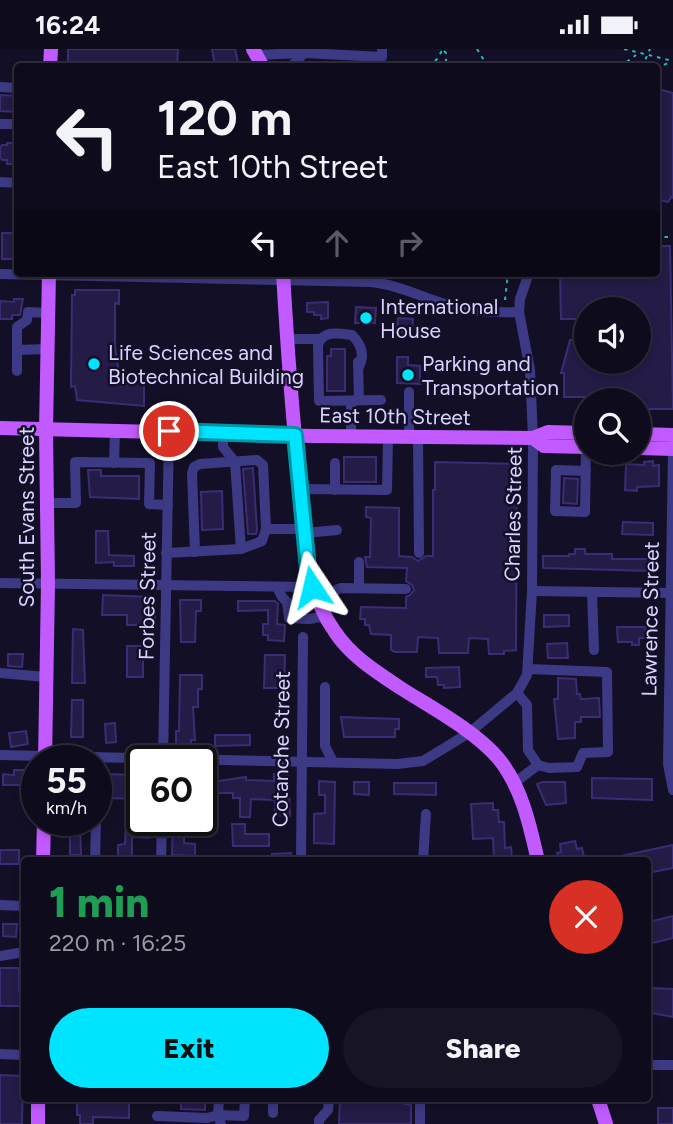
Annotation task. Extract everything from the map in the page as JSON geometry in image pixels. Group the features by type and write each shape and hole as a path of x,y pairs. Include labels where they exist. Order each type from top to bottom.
{"main road":[{"name":"South Evans Street","path":"45,745 49,277"},
{"path":"283,277 304,531 314,592 325,616 349,650 364,664 468,733 498,758 527,814 537,857"},
{"name":"East 10th Street","path":"0,428 414,438 533,438 548,432 574,433"},
{"path":"651,434 673,435"},
{"name":"East 10th Street","path":"533,438 544,446 574,447"},
{"path":"651,448 673,449"},
{"path":"43,857 44,836"},
{"path":"38,1102 38,1124"},
{"path":"599,1102 606,1124"}],"street":[{"path":"256,59 304,53 382,53"},
{"path":"295,63 304,53"},
{"path":"360,277 470,310 488,313 519,312"},
{"name":"Charles Street","path":"217,760 397,764 423,761 468,733 517,693 528,669 532,591 533,438 530,370 519,312 520,299 528,277"},
{"path":"17,371 17,327 27,320 28,312 48,313"},
{"path":"287,339 320,339 328,334 352,335 358,341 362,360 351,437"},
{"path":"319,397 322,385 322,349 328,340 344,338 349,342 353,346 359,367"},
{"path":"319,397 320,339"},
{"path":"17,350 47,349"},
{"path":"409,393 414,438 419,553"},
{"path":"319,397 381,400"},
{"path":"114,463 115,431"},
{"name":"Forbes Street","path":"163,745 169,431"},
{"path":"223,433 223,447 235,462 241,549"},
{"path":"300,489 387,490 388,437"},
{"name":"Lawrence Street","path":"673,449 668,764 673,790"},
{"path":"166,553 195,552 241,549 262,541 266,529 263,465 257,460 200,464 194,467 195,552"},
{"path":"47,503 76,503 75,462 150,463 149,504 168,505"},
{"path":"335,463 335,490"},
{"path":"532,511 585,512 586,465"},
{"path":"555,511 556,470 586,471"},
{"path":"266,529 337,530"},
{"path":"359,562 359,589"},
{"path":"0,583 277,587 314,592 341,588 406,589"},
{"path":"277,587 287,602 289,618 309,619 325,616"},
{"path":"532,591 671,593"},
{"path":"592,592 594,650"},
{"name":"Cotanche Street","path":"301,857 303,637"},
{"path":"517,693 527,705 528,750 538,765 550,768 577,767 583,753 608,752 607,672 528,669"},
{"path":"0,673 46,677"},
{"path":"325,687 325,746 333,762"},
{"name":"Charles Street","path":"0,755 21,757"},
{"path":"513,784 538,765"},
{"path":"423,857 426,814"},
{"path":"95,857 96,836"},
{"path":"161,857 162,836"},
{"path":"0,905 21,906"},
{"path":"0,956 21,952"},
{"path":"0,1054 21,1055"},
{"path":"651,1065 673,1065"},
{"path":"219,1102 220,1120"},
{"path":"157,1115 220,1120 244,1116 245,1102"},
{"path":"273,1102 273,1113"},
{"path":"319,1124 319,1120 328,1110 329,1102"},
{"path":"420,1102 420,1124"}],"path":[{"path":"624,49 673,61"},
{"path":"644,63 650,49"},
{"path":"625,63 637,53"},
{"path":"505,300 508,277"}],"building":[{"path":"68,49 178,49 177,63 68,63"},
{"path":"212,49 235,49 238,63 214,63"},
{"path":"662,90 673,93 673,198 668,202 660,200"},
{"path":"0,95 14,96 14,112 0,111"},
{"path":"14,143 14,164 7,164 7,160 0,157 0,148"},
{"path":"2,233 14,233 14,259 2,259"},
{"path":"660,246 670,246 673,409 651,409 651,388 574,388 574,397 564,397 564,373 561,373 570,340 574,340 574,374 651,374 651,297 574,297 574,319 561,319 560,277 660,277"},
{"name":"Life Sciences and Biotechnical Building","path":"75,290 119,290 119,304 115,303 115,347 121,386 144,382 144,406 77,400 75,386 71,387 72,295 75,295"},
{"path":"14,299 23,299 20,315 12,315 12,319 0,319 0,301 14,302"},
{"path":"328,302 328,318 321,319 321,315 307,312 307,303"},
{"name":"International House","path":"356,307 376,308 375,323 355,323"},
{"path":"398,318 413,319 412,332 397,332"},
{"path":"331,349 345,349 345,391 327,391 327,356 331,356"},
{"name":"Parking and Transportation","path":"397,357 408,357 408,365 420,366 420,384 397,383"},
{"path":"344,457 376,457 376,482 344,482"},
{"path":"651,461 653,466 659,465 659,486 637,487 637,491 625,490 626,465 651,465"},
{"path":"435,462 517,464 516,650 504,651 504,654 489,654 488,639 469,638 468,653 439,653 438,638 418,637 417,652 395,652 391,650 391,635 371,634 369,625 365,625 365,619 360,619 361,607 406,608 406,597 414,590 406,581 407,568 367,567 365,557 370,557 371,518 366,517 366,507 399,508 399,556 412,557 418,561 426,556 433,556"},
{"path":"253,468 257,530 256,534 248,534 243,469"},
{"path":"88,470 101,470 101,476 139,476 139,499 90,497"},
{"path":"564,478 578,479 577,504 563,503"},
{"path":"222,491 223,529 202,530 201,492"},
{"path":"623,522 653,523 653,535 622,534"},
{"path":"96,531 108,531 109,555 134,556 134,566 114,566 114,562 96,563"},
{"path":"575,549 585,549 585,554 612,554 612,559 653,559 653,571 543,568 543,556 569,556 575,554"},
{"path":"103,595 149,597 149,600 155,600 155,625 127,625 127,615 102,615"},
{"path":"180,600 201,600 201,611 196,611 195,642 181,642"},
{"path":"238,601 275,601 278,604 277,624 285,625 284,641 268,640 268,635 263,635 263,624 268,624 268,610 238,611"},
{"path":"544,615 569,615 569,626 544,627"},
{"path":"617,627 645,627 646,638 639,638 639,645 618,642"},
{"path":"73,629 83,630 85,683 72,683"},
{"path":"567,643 568,658 548,658 547,644"},
{"path":"127,646 146,646 143,677 127,677"},
{"path":"8,654 23,654 22,667 8,666"},
{"path":"265,655 285,655 284,688 264,688"},
{"path":"459,667 460,687 444,688 444,685 438,685 437,677 426,677 426,668"},
{"path":"180,675 202,675 202,689 198,689 198,707 193,707 195,740 191,740 191,745 176,745 176,731 179,731"},
{"path":"558,678 576,679 577,694 580,694 581,699 599,698 600,717 581,717 581,722 575,722 575,738 558,739 554,699 558,699"},
{"path":"72,700 83,700 83,737 71,737"},
{"path":"341,717 399,719 399,729 395,729 395,737 344,737"},
{"path":"115,723 116,742 106,743 105,724"},
{"path":"26,731 28,744 11,747 9,733"},
{"path":"215,735 250,735 250,745 215,745"},
{"path":"14,770 21,770 21,785 3,785 3,774 14,775"},
{"path":"288,773 290,816 275,815 275,800 251,799 250,817 240,817 240,798 233,798 233,793 218,793 218,781 246,777 246,780 274,781 274,774"},
{"path":"112,774 126,775 126,799 112,798"},
{"path":"592,778 652,779 652,800 592,798"},
{"path":"319,781 335,782 334,844 314,843 314,814 325,813 325,795 319,795"},
{"path":"354,782 369,782 369,795 354,794"},
{"path":"565,782 566,803 546,805 537,784"},
{"path":"394,783 436,783 436,795 394,794"},
{"path":"493,803 493,810 498,810 499,822 504,822 505,848 511,847 512,857 494,857 493,838 473,839 471,804"},
{"path":"126,824 126,836 149,836 132,837 132,856 118,857 118,845 125,844"},
{"path":"232,824 245,824 245,834 269,834 269,846 233,846"},
{"path":"70,836 80,836 81,855 70,855"},
{"path":"173,836 184,836 184,843 195,844 195,856 172,855"},
{"path":"575,841 577,849 582,848 584,857 558,857 557,853 561,852 560,844"},
{"path":"673,845 673,868 651,872 651,857 616,857"},
{"path":"0,850 19,850 19,864 0,864"},
{"path":"291,853 292,857 272,857 272,854"},
{"path":"673,916 673,938 651,943 651,921"},
{"path":"3,924 17,924 16,937 3,936"},
{"path":"0,968 19,968 21,1006 0,1006"},
{"path":"651,988 673,989 673,1017 651,1013"},
{"path":"0,1075 21,1076 22,1124 0,1124"},
{"path":"77,1102 129,1102 129,1118 93,1117 93,1124 80,1124 80,1115 77,1115"},
{"path":"181,1102 205,1102 205,1110 181,1109"},
{"path":"340,1102 405,1102 411,1105 411,1124 339,1124"},
{"path":"658,1108 673,1108 673,1124 658,1124"}],"place":[{"name":"International House","path":"366,318"},
{"name":"Life Sciences and Biotechnical Building","path":"94,364"},
{"name":"Parking and Transportation","path":"408,375"}],"route":[{"path":"169,431 295,435 312,587"}]}
